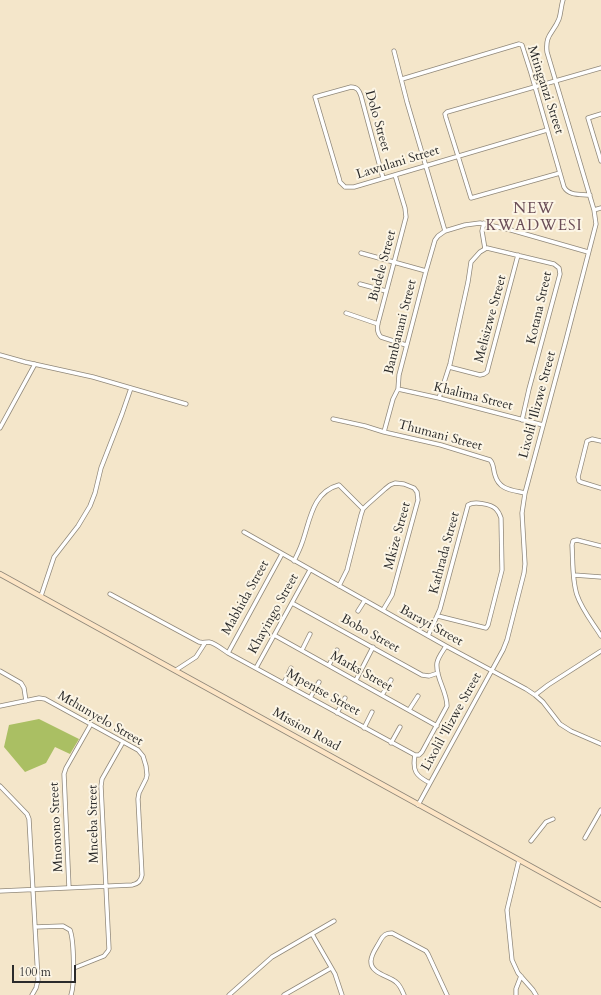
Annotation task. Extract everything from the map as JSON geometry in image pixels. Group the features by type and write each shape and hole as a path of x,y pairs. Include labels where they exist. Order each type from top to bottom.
{"street":[{"name":"Lixolil 'Ilizwe Street","path":"418,805 503,650 507,640 524,573 525,564 522,513 525,493 596,224 590,195 547,52 549,36 558,20 563,0"},
{"name":"Mtinganzi Street","path":"402,79 519,44 522,45 564,187 567,192 590,195"},
{"path":"394,51 445,231 473,224 484,223 588,252"},
{"path":"560,173 471,198 446,114 447,112 601,68"},
{"name":"Dolo Street","path":"315,97 351,87 355,87 357,89 361,96 383,178"},
{"name":"Lawulani Street","path":"315,97 340,182 345,187 350,188 547,130"},
{"path":"601,114 588,118 601,161"},
{"name":"Budele Street","path":"378,324 406,217 405,208 394,175"},
{"path":"594,210 601,208"},
{"path":"439,398 449,367 466,292 471,262 485,249 482,231 484,223"},
{"name":"Bambanani Street","path":"384,432 393,399 398,389 399,375 406,345 435,240 445,231"},
{"name":"Kotana Street","path":"485,249 555,264 559,268 560,274 522,420"},
{"path":"360,253 426,271"},
{"name":"Melisizwe Street","path":"449,367 480,375 487,372 518,255"},
{"path":"360,284 386,291"},
{"path":"346,313 378,324 378,330 381,337 406,345"},
{"path":"0,355 93,377 186,404"},
{"path":"0,428 35,364"},
{"path":"41,596 51,561 78,526 90,506 97,487 101,468 131,388"},
{"name":"Khalima Street","path":"398,389 543,425"},
{"name":"Thumani Street","path":"333,419 441,445 490,460 493,463 496,478 502,487 525,493"},
{"path":"601,441 592,439 587,441 578,477 579,481 601,488"},
{"name":"Mkize Street","path":"363,510 384,489 393,484 398,483 411,486 417,492 418,500 397,578 392,595 383,610"},
{"path":"294,561 302,544 313,507 318,499 328,490 339,485 363,510 348,567 339,586"},
{"name":"Kathrada Street","path":"428,636 438,616 468,505 471,503 495,508 499,512 501,518 502,570 488,625 486,628 438,616"},
{"name":"Barayi Street","path":"244,532 428,636 526,689 543,702 560,724 571,731 601,744"},
{"path":"601,546 577,540 573,541 572,545 575,588 579,600 601,636"},
{"name":"Mabhida Street","path":"228,653 282,554"},
{"name":"Khayingo Street","path":"256,668 310,570"},
{"name":"Mission Road","path":"0,574 601,906"},
{"path":"574,575 601,577"},
{"name":"Mpentse Street","path":"110,594 199,642 209,642 214,644 414,755"},
{"path":"358,611 365,600"},
{"name":"Bobo Street","path":"292,603 374,647 422,675 428,676 438,673"},
{"path":"302,650 310,634"},
{"name":"Marks Street","path":"274,635 437,726"},
{"path":"176,670 196,657 205,643"},
{"path":"430,783 424,780 416,772 414,755 422,752 447,706 446,696 438,673 437,662 446,646"},
{"path":"356,680 374,647"},
{"path":"329,665 336,650"},
{"path":"535,695 601,651"},
{"path":"284,683 291,668"},
{"path":"0,671 21,683 24,688 26,701"},
{"path":"382,695 391,680"},
{"path":"310,698 319,682"},
{"path":"409,710 418,696"},
{"name":"Mthunyelo Street","path":"0,706 39,698 45,699 138,750 143,756 147,775 138,796 142,878 139,882 132,885 106,886"},
{"path":"337,713 345,698"},
{"path":"364,728 372,712"},
{"name":"Mnonono Street","path":"69,888 64,774 91,724"},
{"path":"391,743 400,727"},
{"name":"Mnceba Street","path":"74,968 104,956 108,951 109,945 102,782 123,742"},
{"path":"0,786 24,811 29,819 38,980 32,995"},
{"path":"585,838 601,810"},
{"path":"531,841 546,822 553,819"},
{"path":"519,860 507,910 512,960 518,973 536,995"},
{"path":"0,891 106,886"},
{"path":"229,995 272,957 334,921"},
{"path":"35,927 63,926 70,930 74,968 72,995"},
{"path":"404,995 398,984 375,970 370,962 382,937 386,934 392,933 426,951 447,995"},
{"path":"312,934 338,981 342,995"},
{"path":"284,995 331,968"},
{"path":"516,995 516,988 521,976"}],"green space":[{"path":"39,719 79,739 70,754 55,747 46,763 25,772 4,747 9,725"}],"district":[{"name":"NEW KWADWESI","path":"534,218"}]}
